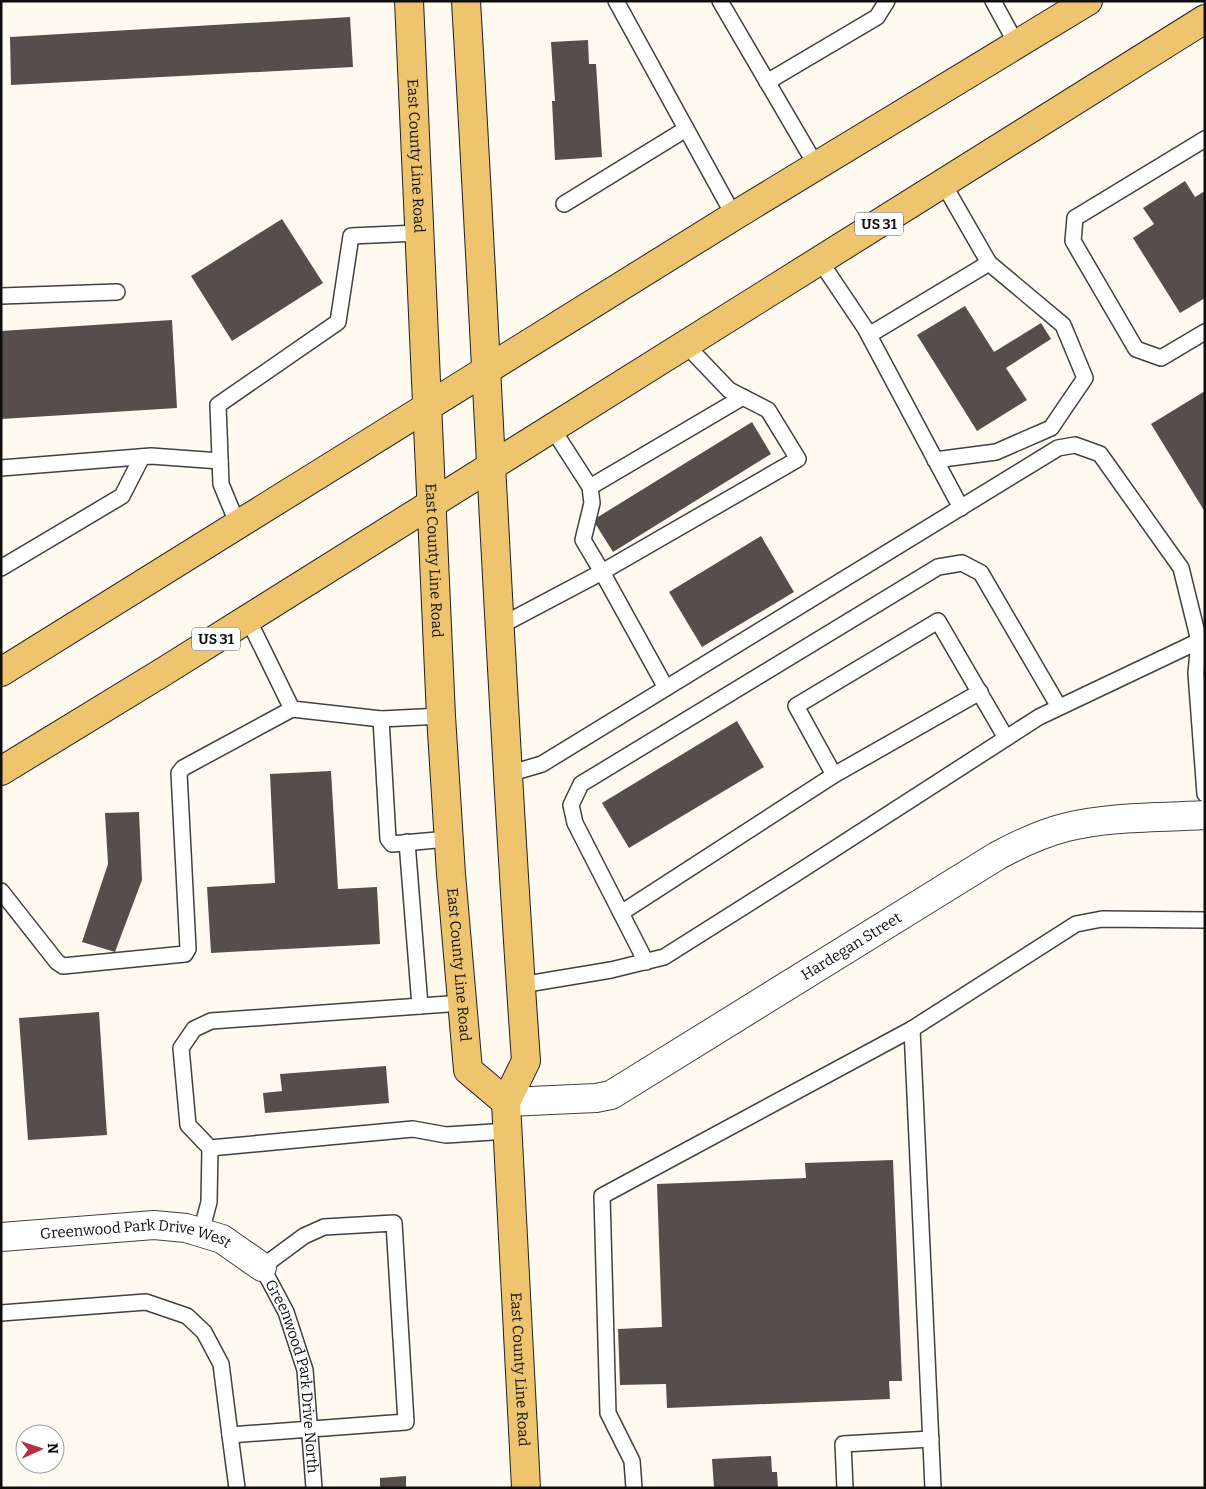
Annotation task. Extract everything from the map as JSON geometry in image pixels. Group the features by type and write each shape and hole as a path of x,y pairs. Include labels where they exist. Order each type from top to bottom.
{"main road":[{"name":"East County Line Road","path":"408,1 441,716 448,839 462,1003 468,1070 506,1102"},
{"name":"East County Line Road","path":"466,1 508,774 526,1061 506,1102 526,1488"},
{"path":"1,672 734,216 1088,1"},
{"name":"US 31","path":"1,771 248,619 1205,19"}],"street":[{"name":"Hardegan Street","path":"506,1102 596,1098 611,1095 997,856 1025,841 1054,830 1093,822 1205,815"},
{"name":"Greenwood Park Drive West","path":"1,1238 154,1225 186,1228 222,1239 262,1267"}],"lane":[{"path":"616,1 734,216"},
{"path":"767,82 877,17 887,1"},
{"path":"993,1 1017,45"},
{"path":"726,3 767,82 817,167"},
{"path":"564,204 686,129"},
{"path":"1205,139 1075,218 1073,240 1136,349 1161,358 1205,332"},
{"path":"935,460 996,452 1051,428 1085,378 1064,325 989,263 942,183"},
{"path":"238,524 220,484 218,405 338,322 351,236 418,233"},
{"path":"820,261 868,335 961,508"},
{"path":"868,335 989,263"},
{"path":"1,296 116,292"},
{"path":"500,626 602,572 798,459 768,410 729,390 686,345"},
{"path":"590,488 743,397"},
{"path":"552,428 590,488 592,503 583,540 666,688"},
{"path":"508,774 542,764 1058,448 1075,444 1100,454 1181,568 1199,641 1196,673 1205,794"},
{"path":"1,468 151,456 220,461"},
{"path":"1,568 122,496 142,457"},
{"path":"646,962 576,823 571,805 581,784 938,567 962,563 981,573 1059,707"},
{"path":"248,619 292,709"},
{"path":"834,775 796,706 938,621 1006,738"},
{"path":"521,985 611,970 664,957 1039,717 1199,641"},
{"path":"621,913 834,775 980,692"},
{"path":"1,891 57,962 63,966 184,954 188,949 179,772 183,768 292,709 381,719 441,716"},
{"path":"381,719 388,839 392,844 448,839"},
{"path":"407,842 420,1006"},
{"path":"634,1488 632,1461 608,1412 602,1196 912,1029 1076,924 1102,919 1205,920"},
{"path":"200,1232 209,1202 210,1148 188,1125 181,1048 194,1028 211,1021 462,1003"},
{"path":"912,1029 933,1488"},
{"path":"210,1148 413,1129 446,1134 508,1131"},
{"path":"230,1435 406,1422 394,1222 324,1227 304,1236 262,1267"},
{"name":"Greenwood Park Drive North","path":"262,1267 286,1312 305,1370 314,1488"},
{"path":"1,1313 146,1302 187,1316 204,1332 221,1364 236,1488"},
{"path":"845,1488 843,1444 931,1439"}],"building":[{"path":"350,17 353,67 11,85 10,37"},
{"path":"588,40 589,64 596,64 602,157 555,160 552,101 555,101 551,42"},
{"path":"1185,181 1195,197 1205,191 1205,298 1180,313 1133,238 1154,224 1143,208"},
{"path":"282,219 323,283 232,341 191,276"},
{"path":"965,306 994,352 1041,323 1051,339 1006,368 1027,400 977,431 917,335"},
{"path":"172,320 177,408 1,419 1,331"},
{"path":"1205,391 1205,512 1151,424"},
{"path":"752,422 771,454 613,552 593,520"},
{"path":"761,536 794,592 702,647 669,592"},
{"path":"737,721 764,767 629,848 602,803"},
{"path":"331,771 338,889 377,887 380,944 211,953 207,887 275,883 270,774"},
{"path":"139,812 142,880 115,952 82,942 108,864 105,813"},
{"path":"99,1012 107,1135 28,1140 19,1018"},
{"path":"386,1066 389,1103 265,1113 263,1093 282,1091 280,1074"},
{"path":"893,1160 902,1381 889,1381 890,1399 667,1408 666,1384 620,1385 618,1329 662,1327 657,1184 806,1178 805,1163"},
{"path":"771,1456 772,1472 777,1472 778,1488 714,1488 712,1459"},
{"path":"406,1476 406,1488 380,1488 380,1478"}]}
